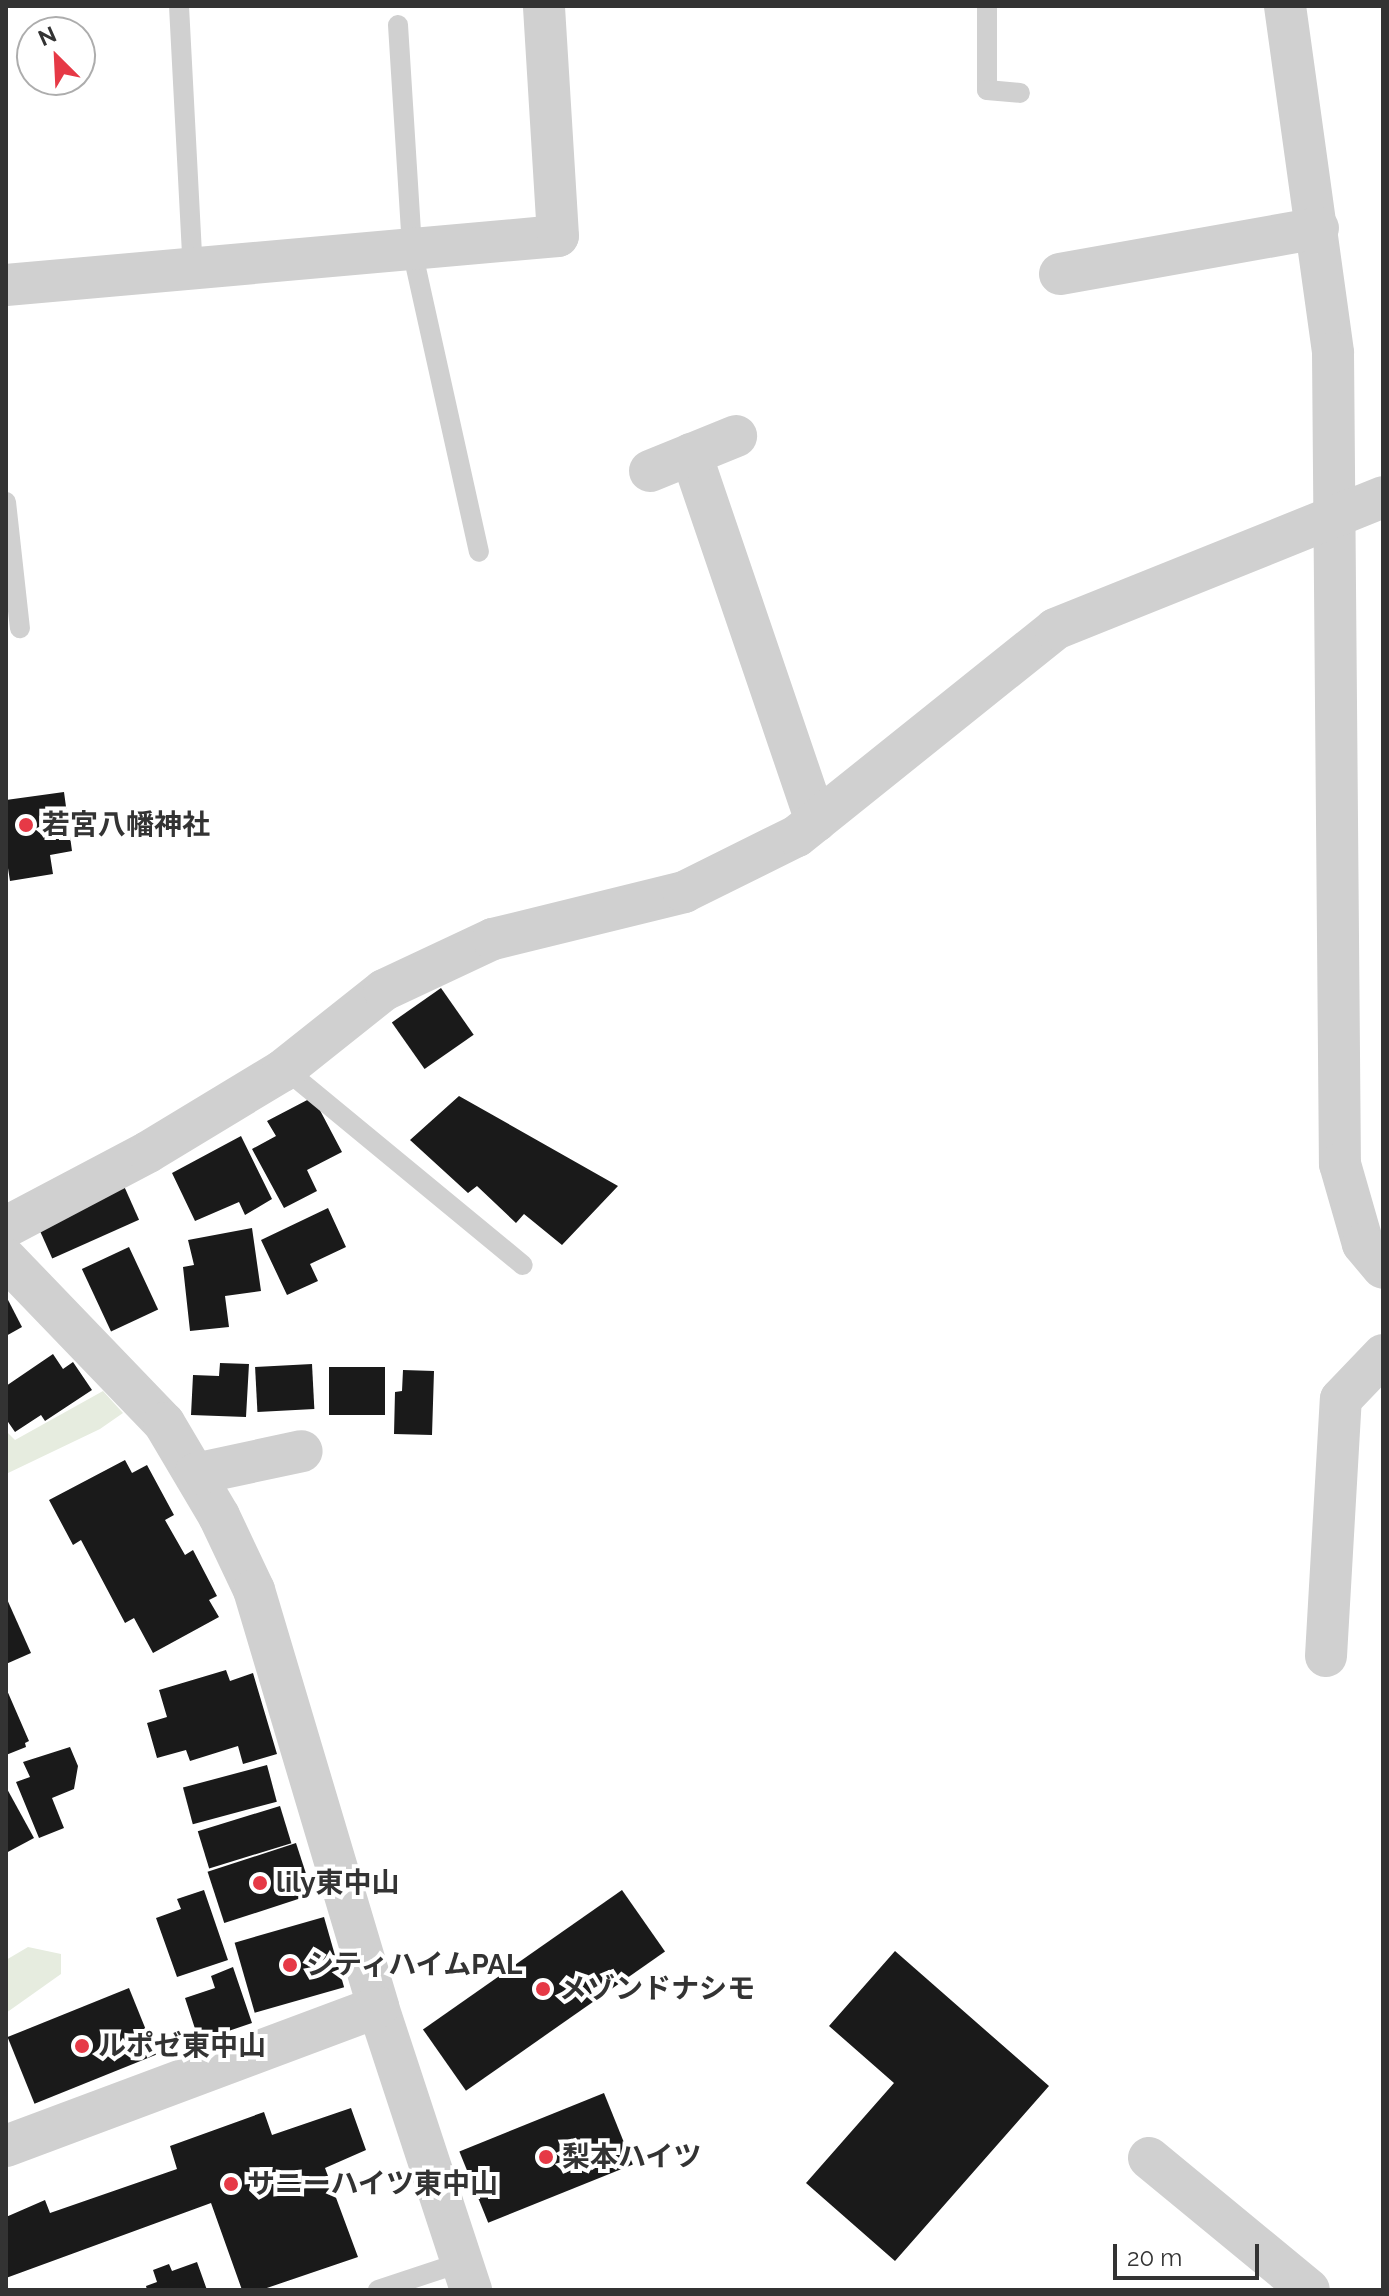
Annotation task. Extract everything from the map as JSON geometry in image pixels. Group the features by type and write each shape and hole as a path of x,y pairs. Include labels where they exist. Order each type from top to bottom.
{"street":[{"path":"6,285 558,236 544,6"},
{"path":"1285,6 1333,353 1340,1164 1363,1244 1383,1268"},
{"path":"1060,274 1318,228"},
{"path":"650,471 736,436"},
{"path":"691,454 816,821"},
{"path":"467,2276 378,2007 254,1590 195,1474 164,1423 7,1254 148,1152 285,1069 384,990 493,939 684,892 797,836 1055,629 1383,497"},
{"path":"1326,1656 1341,1399 1383,1355"},
{"path":"195,1474 302,1451"},
{"path":"6,2146 378,2007"},
{"path":"1149,2158 1309,2290"}],"lane":[{"path":"179,6 193,270"},
{"path":"987,6 987,90 1020,93"},
{"path":"398,25 412,250 479,552"},
{"path":"6,502 20,628"},
{"path":"285,1069 523,1265"},
{"path":"378,2290 467,2276"}],"shaded area":[{"path":"103,1391 123,1413 100,1429 6,1474 6,1431 15,1440"},
{"path":"28,1947 61,1954 61,1974 6,2013 6,1960"}],"building":[{"path":"64,792 72,851 50,855 53,874 10,881 6,855 6,800"},
{"path":"441,988 474,1035 425,1069 392,1022"},
{"path":"459,1096 618,1186 562,1245 524,1214 516,1223 477,1186 468,1193 410,1140"},
{"path":"313,1097 342,1152 307,1170 317,1191 284,1208 252,1149 276,1136 267,1121"},
{"path":"241,1136 272,1199 245,1215 239,1202 195,1221 172,1173"},
{"path":"124,1186 139,1220 52,1258 37,1225"},
{"path":"328,1208 346,1247 310,1264 318,1281 287,1295 261,1240"},
{"path":"252,1228 261,1291 225,1296 229,1327 190,1331 183,1267 194,1265 188,1240"},
{"path":"129,1247 158,1310 111,1332 82,1269"},
{"path":"6,1296 22,1327 6,1336"},
{"path":"53,1354 63,1369 73,1362 92,1390 45,1421 41,1415 15,1432 6,1419 6,1386"},
{"path":"220,1363 249,1364 246,1417 191,1415 193,1375 219,1376"},
{"path":"312,1364 314,1409 257,1412 255,1367"},
{"path":"329,1367 385,1367 385,1415 329,1415"},
{"path":"403,1370 434,1371 432,1435 394,1434 395,1392 402,1391"},
{"path":"125,1460 132,1473 147,1465 174,1515 165,1520 185,1555 193,1550 217,1596 209,1600 219,1617 153,1653 134,1618 125,1623 81,1540 73,1545 49,1500"},
{"path":"6,1597 31,1653 6,1664"},
{"path":"226,1670 230,1681 253,1673 277,1754 243,1764 238,1746 190,1761 186,1750 157,1758 147,1723 167,1717 159,1690"},
{"path":"6,1688 29,1741 25,1743 26,1747 6,1755"},
{"path":"70,1747 78,1766 74,1789 52,1798 64,1828 39,1838 16,1782 30,1777 23,1762"},
{"path":"267,1765 277,1802 193,1824 183,1788"},
{"path":"6,1787 34,1838 6,1853"},
{"path":"280,1806 291,1843 209,1868 198,1831"},
{"name":"lily東中山","path":"296,1843 313,1894 224,1923 208,1872"},
{"path":"204,1890 228,1960 177,1977 156,1918 181,1909 177,1899"},
{"name":"メゾンドナシモ","path":"622,1890 665,1951 466,2091 423,2029"},
{"name":"シティハイムPAL","path":"324,1917 344,1987 255,2013 235,1943"},
{"path":"895,1951 1049,2086 895,2261 806,2183 894,2083 829,2026"},
{"path":"233,1967 252,2023 199,2041 185,1998 215,1988 211,1976"},
{"name":"ルポゼ東中山","path":"129,1988 156,2055 35,2104 8,2037"},
{"name":"梨本ハイツ","path":"604,2093 633,2164 488,2223 459,2151"},
{"name":"サニーハイツ東中山","path":"351,2108 366,2150 325,2168 358,2257 261,2290 242,2290 211,2203 6,2278 6,2217 45,2200 50,2213 177,2169 170,2146 264,2112 272,2135"},
{"path":"197,2262 207,2290 147,2290 146,2286 157,2282 153,2270 169,2264 172,2271"}],"place":[{"name":"若宮八幡神社","path":"26,825"},
{"name":"lily東中山","path":"260,1883"},
{"name":"シティハイムPAL","path":"290,1965"},
{"name":"メゾンドナシモ","path":"543,1989"},
{"name":"ルポゼ東中山","path":"82,2046"},
{"name":"梨本ハイツ","path":"546,2157"},
{"name":"サニーハイツ東中山","path":"231,2184"}]}
